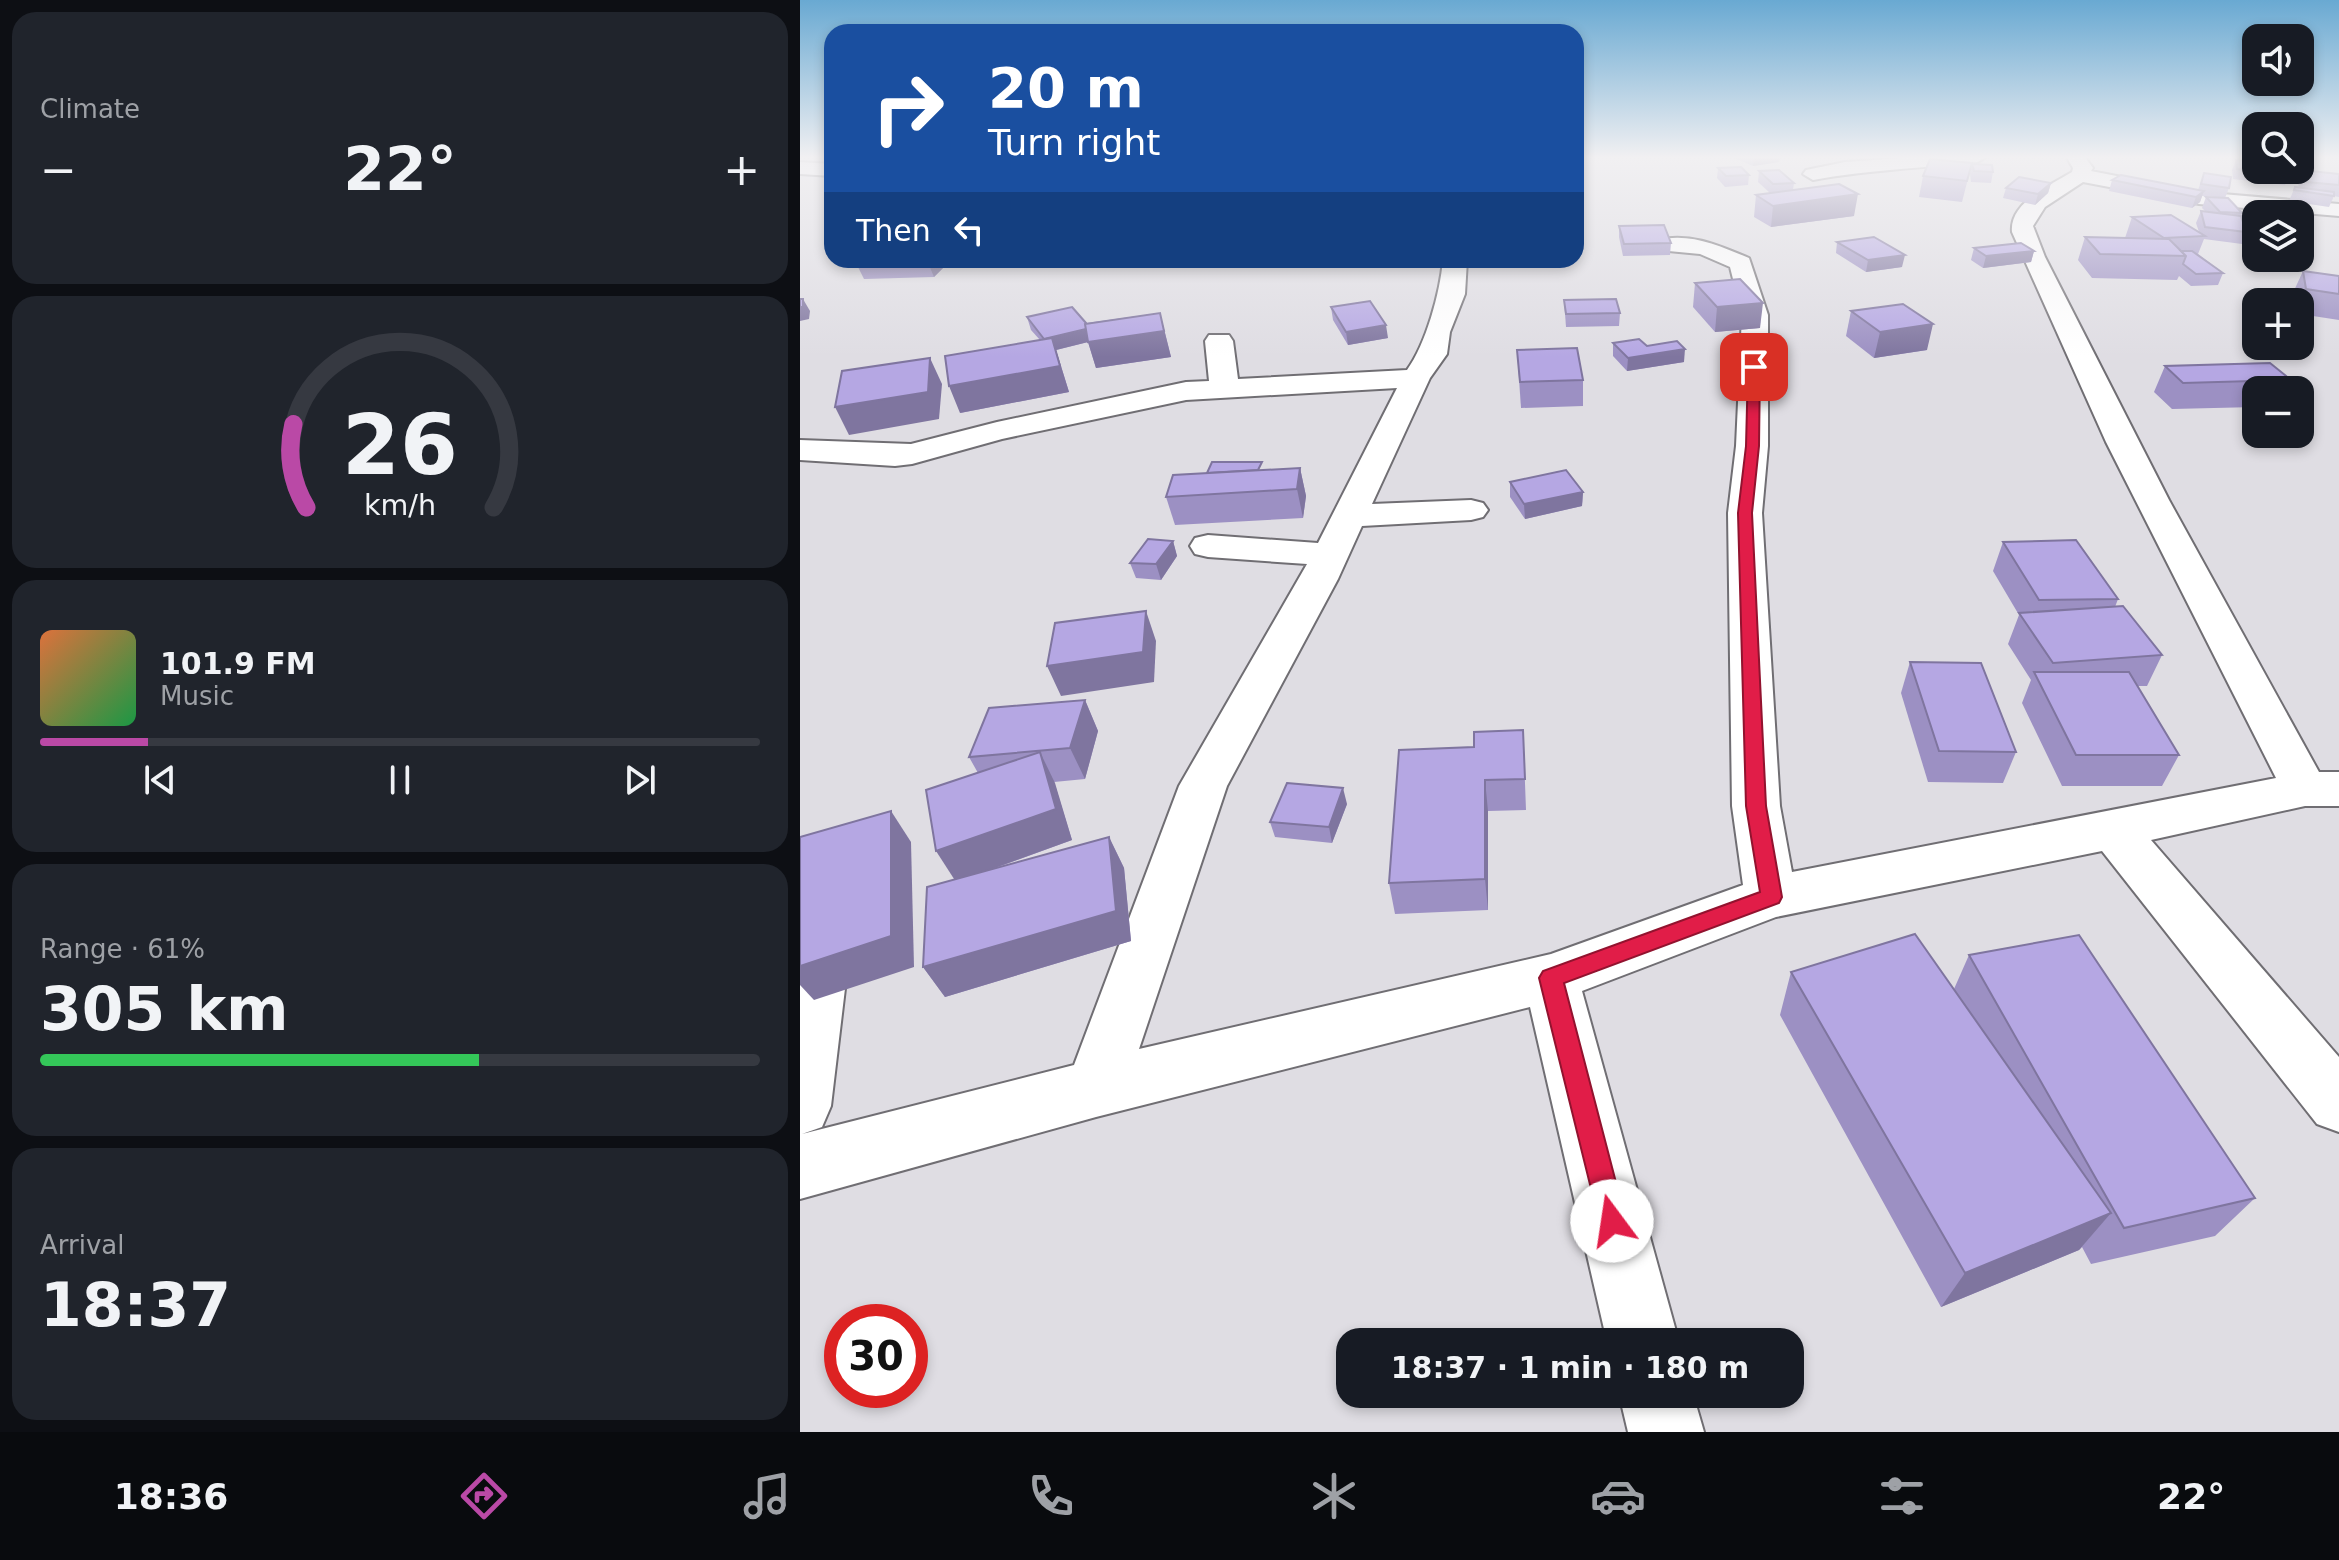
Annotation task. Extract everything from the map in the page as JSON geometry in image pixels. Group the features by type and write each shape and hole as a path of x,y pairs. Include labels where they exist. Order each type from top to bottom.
{"street":[{"path":"800,1167 1096,1088 1551,978 1771,897 2322,789 2097,392 2038,264 2023,239 2023,223"},
{"path":"1666,245 1704,247 1741,263 1755,315 1752,446 1745,513 1756,806 1771,897"},
{"path":"1096,1088 1203,786 1351,516 1416,378 1433,354 1437,332 1452,294 1454,268"},
{"path":"1219,341 1224,387"},
{"path":"800,450 895,456 1147,398 1224,387 1416,378"},
{"path":"1351,516 1471,510"},
{"path":"1208,546 1330,555"},
{"path":"2113,830 2339,1103"},
{"path":"800,1106 822,955"},
{"path":"1551,978 1639,1328"},
{"path":"1660,1408 1666,1432"}],"building":[{"path":"2141,223 2184,223 2205,236 2164,238"},
{"path":"2204,223 2242,223 2242,232 2205,227"},
{"path":"1664,225 1671,243 1624,244 1619,226"},
{"path":"1874,237 1905,255 1868,260 1837,242"},
{"path":"2085,237 2169,239 2186,256 2100,254"},
{"path":"2021,243 2034,251 1986,256 1974,248"},
{"path":"2181,251 2192,251 2223,273 2196,274 2183,264 2186,256"},
{"path":"2303,272 2339,276 2339,294 2306,288"},
{"path":"1740,279 1763,303 1717,307 1695,283"},
{"path":"1616,299 1620,313 1566,314 1564,300"},
{"path":"1370,301 1386,325 1346,332 1331,307"},
{"path":"1903,304 1933,324 1880,332 1851,311"},
{"path":"1072,307 1086,323 1086,329 1044,339 1027,317"},
{"path":"1160,313 1164,331 1088,342 1085,324"},
{"path":"1052,338 1060,366 949,386 945,356"},
{"path":"1639,339 1647,346 1677,341 1685,349 1628,358 1613,343"},
{"path":"1577,348 1583,380 1520,382 1517,350"},
{"path":"930,358 928,392 835,407 842,371"},
{"path":"2270,363 2286,376 2242,376 2242,381 2183,383 2165,366"},
{"path":"1212,462 1262,462 1258,470 1207,473"},
{"path":"1300,468 1297,489 1166,497 1173,475"},
{"path":"1566,470 1583,492 1524,504 1510,482"},
{"path":"1148,539 1173,541 1156,564 1130,563"},
{"path":"2076,540 2118,599 2039,600 2003,542"},
{"path":"2123,606 2162,655 2053,663 2019,613"},
{"path":"1146,611 1143,652 1047,666 1055,623"},
{"path":"1910,662 1981,663 2016,752 1939,751"},
{"path":"2034,672 2129,672 2179,755 2076,755"},
{"path":"1085,700 1070,748 969,757 989,708"},
{"path":"1523,730 1525,779 1485,780 1485,879 1389,883 1399,750 1474,747 1474,732"},
{"path":"1040,752 1056,809 936,851 926,790"},
{"path":"1287,783 1343,788 1329,827 1270,822"},
{"path":"891,811 891,936 800,966 800,837"},
{"path":"1109,837 1116,911 923,967 927,887"},
{"path":"1915,934 2111,1213 1965,1273 1791,972"},
{"path":"2079,935 2255,1198 2124,1228 1969,955"}],"route":[{"path":"1612,1221 1551,978 1771,897 1756,806 1745,513 1752,446 1754,367"}]}
